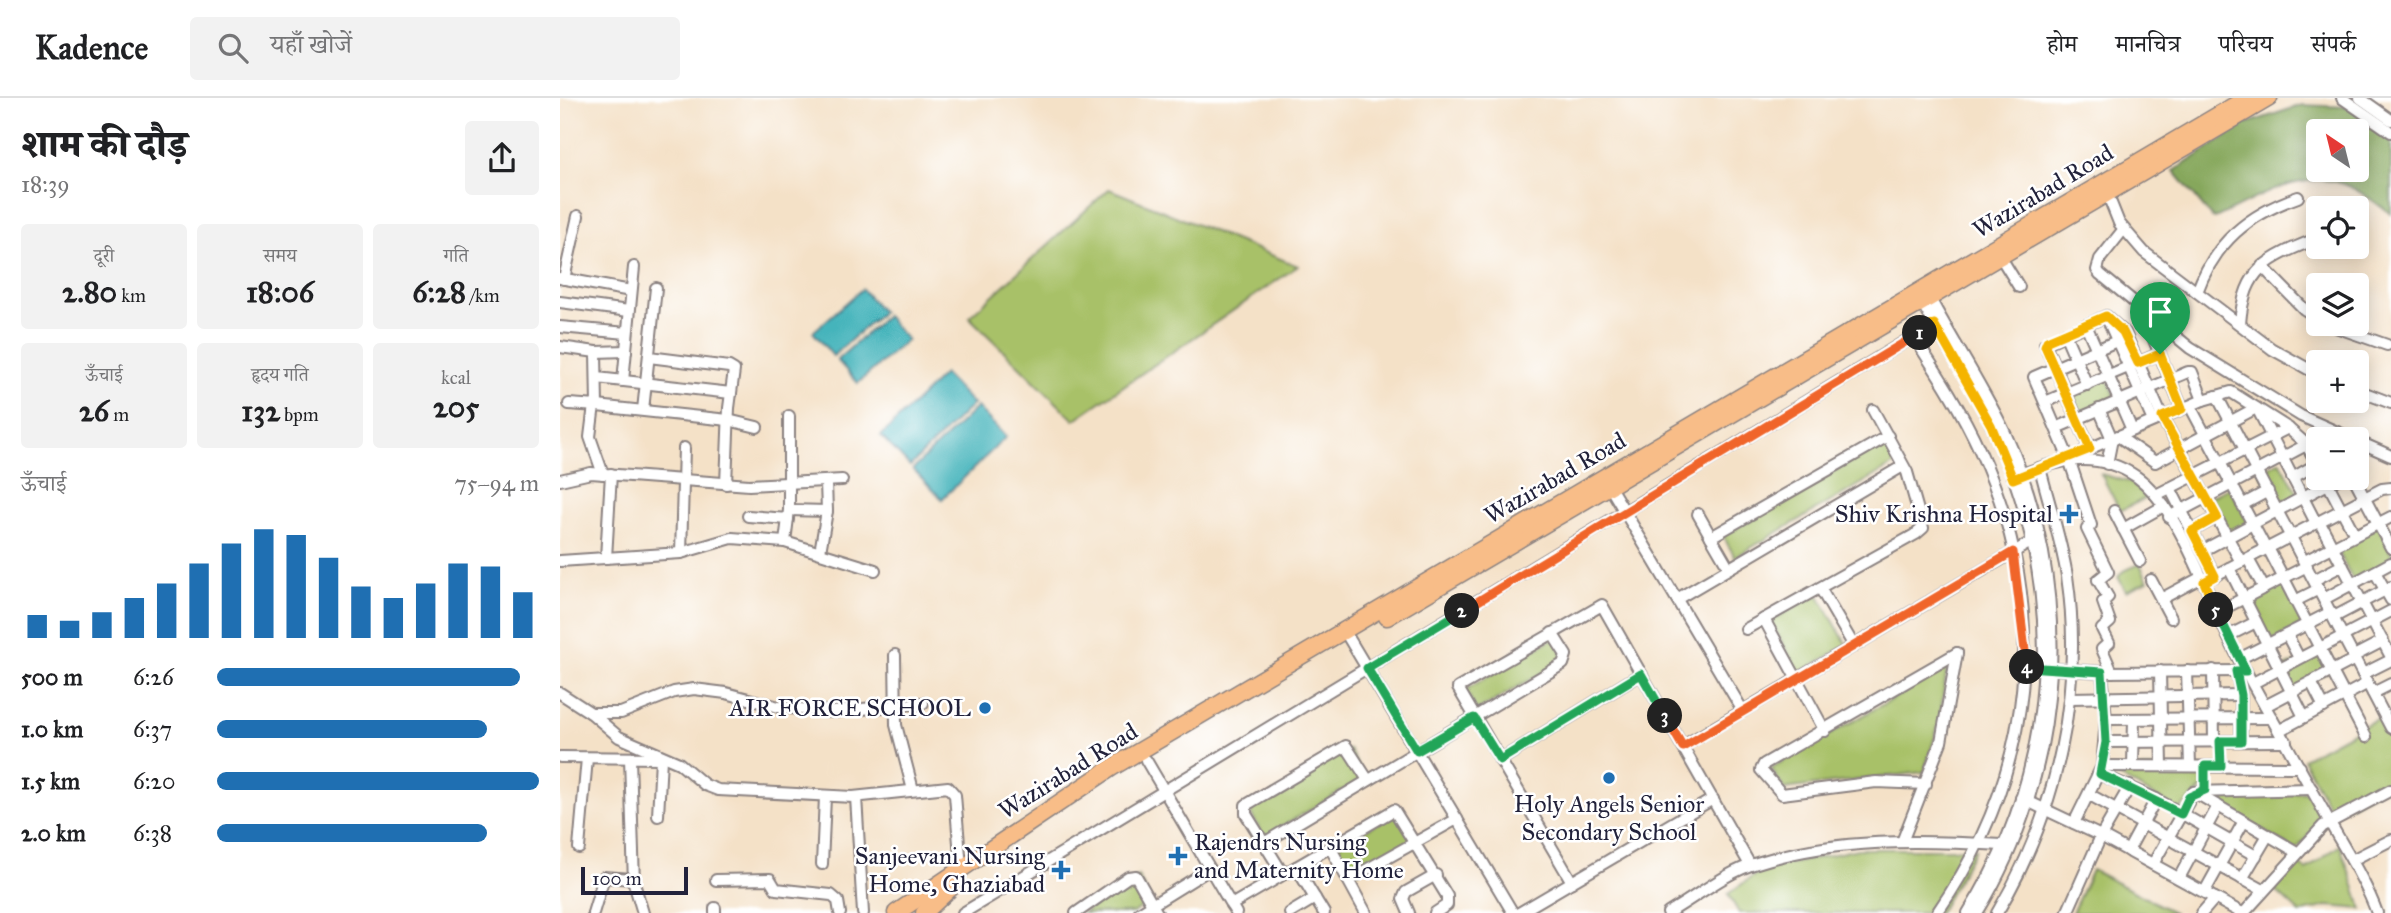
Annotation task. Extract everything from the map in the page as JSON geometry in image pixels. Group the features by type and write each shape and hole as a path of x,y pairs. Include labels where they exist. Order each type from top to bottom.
{"highway":[{"name":"Wazirabad Road","path":"896,913 1111,768 1610,486 2246,98"},
{"name":"Wazirabad Road","path":"923,913 948,888 1347,634 1923,295 2000,256 2269,98"}],"street":[{"path":"2344,99 2391,132"},
{"path":"2361,99 2391,120"},
{"path":"2107,192 2123,230 2144,252 2272,349 2306,368"},
{"path":"2197,292 2206,268 2224,242 2257,215 2298,197"},
{"path":"578,216 562,278 631,291"},
{"path":"2123,230 2100,259 2097,270 2100,274 2190,348 2301,416 2326,427"},
{"path":"2240,324 2245,291 2262,266 2283,252 2306,243"},
{"path":"2000,256 2019,286"},
{"path":"2262,266 2306,310"},
{"path":"623,381 634,267"},
{"path":"643,411 656,288"},
{"path":"1923,295 1934,324 2017,477"},
{"path":"1923,295 2000,423 2046,575 2049,669 2046,737 1994,881 1977,913"},
{"path":"560,302 629,311"},
{"path":"2090,449 2045,344 2106,316 2121,339 2157,419 2181,449 2228,537 2264,588"},
{"path":"964,913 1934,324"},
{"path":"2086,325 2132,430"},
{"path":"2148,325 2170,379 2206,436 2366,737"},
{"path":"560,327 627,333"},
{"path":"2065,334 2087,385"},
{"path":"2361,336 2387,345"},
{"path":"1914,337 1961,412 1981,453 2013,552 2021,595 2025,667 2024,696 2010,766 1979,844 1957,886 1937,913"},
{"path":"2074,823 2101,770 2106,742 2103,697 2107,672 2102,649 2109,643 2102,629 2110,622 2103,602 2108,597 2098,580 2108,572 2087,529 2091,526 2069,459 2035,376 2121,339"},
{"path":"560,347 596,352 626,351"},
{"path":"596,352 596,405 590,437 607,474 606,558"},
{"path":"2045,402 2160,354"},
{"path":"649,357 729,367 735,374 728,420 726,484"},
{"path":"2056,428 2192,372 2203,400"},
{"path":"597,378 731,393"},
{"path":"2017,477 2069,459 2203,400 2231,392 2288,428 2306,444 2181,511 2166,512 2123,528"},
{"path":"2369,395 2391,403"},
{"path":"2217,396 2368,684 2387,710 2391,728"},
{"path":"569,404 728,420 757,427"},
{"path":"2099,410 2115,438 2155,462 2257,409"},
{"path":"2106,742 2246,741 2278,738 2304,717 2368,684 2391,659 2333,546 2303,498 2257,409"},
{"path":"1746,629 1923,528 1903,466 1873,410"},
{"path":"785,542 789,483 789,416"},
{"path":"2156,495 2288,428"},
{"path":"1711,537 1888,436"},
{"path":"2107,464 2115,438"},
{"path":"2369,446 2391,456"},
{"path":"681,553 684,448"},
{"path":"2069,459 2107,464 2131,473 2156,495 2203,579 2239,659 2241,718 2250,766"},
{"path":"1677,598 1903,466"},
{"path":"1997,913 2016,881 2045,809 2070,698 2073,671 2066,574 2040,468"},
{"path":"2292,478 2306,470"},
{"path":"560,480 578,474 685,479 726,484 842,480"},
{"path":"820,552 827,511 826,482"},
{"path":"1610,486 1742,711"},
{"path":"2169,488 2215,576"},
{"path":"2161,599 2215,576 2365,498 2391,488"},
{"path":"2202,551 2314,490"},
{"path":"2331,490 2355,535"},
{"path":"2361,490 2390,542"},
{"path":"2242,505 2268,491"},
{"path":"748,516 827,511"},
{"path":"2114,511 2140,561"},
{"path":"1698,514 1729,568"},
{"path":"2192,531 2217,517"},
{"path":"2217,612 2283,578 2333,546 2391,517"},
{"path":"560,561 681,553 732,538 785,542 875,570"},
{"path":"1683,747 2035,540"},
{"path":"2295,601 2319,589 2353,584 2391,563"},
{"path":"2319,589 2343,565"},
{"path":"2229,568 2304,717"},
{"path":"2375,572 2388,588 2391,600"},
{"path":"2151,580 2171,618"},
{"path":"1820,587 1854,646"},
{"path":"2239,659 2307,624 2362,602 2388,588"},
{"path":"1572,882 1474,718 1459,691 1459,685 1602,605 1750,865"},
{"path":"2253,683 2391,611"},
{"path":"1764,619 1825,731"},
{"path":"2228,636 2256,622"},
{"path":"1264,843 1563,664 1566,655 1552,633"},
{"path":"1347,634 1513,913"},
{"path":"2287,635 2299,658"},
{"path":"2265,706 2383,641"},
{"path":"1902,842 1926,784 1945,725 1957,653 1762,766 1762,774 1775,789 1786,794 1876,782 1926,784"},
{"path":"895,655 896,725 913,790"},
{"path":"2025,667 2107,672 2241,671 2253,683 2278,738 2312,789 2352,860 2377,913"},
{"path":"2213,670 2214,718 2221,766"},
{"path":"2133,671 2133,695"},
{"path":"2160,671 2162,766"},
{"path":"2187,671 2190,766"},
{"path":"1500,760 1641,674"},
{"path":"2311,682 2324,706"},
{"path":"2368,684 2391,684"},
{"path":"591,713 621,713 674,692 694,689 726,693 779,707 832,712 923,703"},
{"path":"560,693 591,713 619,737 679,763 711,788 825,797 856,797 942,787 953,791 961,868"},
{"path":"2070,698 2241,695"},
{"path":"2106,719 2270,718"},
{"path":"2270,718 2278,738 2278,766"},
{"path":"2133,766 2134,719"},
{"path":"1283,874 1245,811 1250,802 1346,746 1368,780"},
{"path":"560,757 663,758"},
{"path":"579,848 587,758"},
{"path":"630,758 634,879 643,913"},
{"path":"658,816 663,758"},
{"path":"1146,760 1234,909 1283,874 1394,810 1436,875 1448,901 1435,913"},
{"path":"2101,770 2133,766 2296,766"},
{"path":"2153,864 2181,814 2199,791 2205,766"},
{"path":"2235,766 2235,789"},
{"path":"2264,766 2264,789"},
{"path":"2294,789 2296,766"},
{"path":"2101,770 2256,856"},
{"path":"2067,913 2101,836 2130,786"},
{"path":"2199,791 2312,789"},
{"path":"2023,799 2101,836 2243,913 2297,852 2329,822 2391,790"},
{"path":"2199,791 2218,806 2297,852"},
{"path":"2090,795 2119,808 2263,890"},
{"path":"822,864 825,797"},
{"path":"856,797 863,913"},
{"path":"1519,913 1713,799"},
{"path":"1968,913 2023,799"},
{"path":"2128,851 2155,799"},
{"path":"2179,878 2218,806"},
{"path":"1348,880 1457,818"},
{"path":"2205,891 2244,821"},
{"path":"2242,878 2268,835"},
{"path":"1668,913 1750,865 1826,850 1902,842 2002,845"},
{"path":"2352,860 2391,842"},
{"path":"1330,847 1366,913"},
{"path":"1296,867 1324,913"},
{"path":"1139,913 1155,909 1210,869"},
{"path":"1409,913 1404,895 1436,875"},
{"path":"1076,913 1132,876 1136,876 1155,909"},
{"path":"593,913 604,877 634,879"},
{"path":"716,880 771,879 776,889 831,895 838,901 840,913"},
{"path":"1290,913 1315,898"},
{"path":"2202,913 2216,898"}],"green space":[{"path":"2302,105 2350,107 2366,119 2306,119 2306,181 2270,192 2213,219 2174,171 2245,124"},
{"path":"2370,122 2391,138 2391,214 2369,199 2369,196 2338,182 2370,182"},
{"path":"1109,189 1298,266 1074,420 969,317"},
{"path":"2107,378 2116,398 2077,414 2068,395"},
{"path":"1884,442 1897,463 1735,557 1723,536"},
{"path":"2280,461 2300,497 2280,508 2260,472"},
{"path":"2101,474 2129,482 2148,497 2120,511"},
{"path":"2230,487 2249,524 2229,535 2209,498"},
{"path":"2378,525 2391,550 2391,560 2353,580 2336,547"},
{"path":"2140,564 2148,581 2126,591 2118,577 2123,571"},
{"path":"2282,581 2304,624 2268,643 2247,599"},
{"path":"1818,594 1847,645 1799,673 1770,621"},
{"path":"1554,638 1566,659 1477,711 1465,690"},
{"path":"2317,651 2328,672 2292,690 2282,669"},
{"path":"1947,668 1939,723 1924,772 1784,789 1771,768"},
{"path":"2382,716 2391,735 2391,784 2333,815 2303,759"},
{"path":"1349,749 1365,777 1264,837 1248,808"},
{"path":"2202,768 2202,788 2179,810 2106,769"},
{"path":"2311,792 2324,819 2296,850 2200,794"},
{"path":"1397,812 1413,839 1352,875 1336,847"},
{"path":"2340,845 2362,909 2327,906 2300,913 2275,890 2296,863 2306,870"},
{"path":"1858,849 1975,849 1939,913 1739,913 1728,894 1762,870"},
{"path":"2092,870 2175,913 2072,913"},
{"path":"1138,876 1151,901 1133,913 1083,913"}],"water":[{"path":"862,289 882,312 833,356 813,332"},
{"path":"886,316 907,340 858,383 837,360"},
{"path":"944,374 973,404 910,466 881,436"},
{"path":"977,407 1006,437 942,499 913,469"}],"place":[{"name":"Shiv Krishna Hospital","path":"2069,514"},
{"name":"AIR FORCE SCHOOL","path":"985,708"},
{"name":"Holy Angels Senior Secondary School","path":"1609,778"},
{"name":"Rajendrs Nursing and Maternity Home","path":"1178,856"},
{"name":"Sanjeevani Nursing Home, Ghaziabad","path":"1061,870"}],"route":[{"path":"2106,316 2122,329 2138,363 2160,354 2182,409 2162,417 2217,517 2192,531 2215,576 2204,582 2246,671 2236,671 2241,695 2241,741 2220,741 2221,766 2205,766 2205,790 2194,792 2189,797 2181,814 2130,786 2100,774 2106,742 2102,672 2025,667 2021,595 2013,552 1683,747 1641,674 1500,760 1474,718 1417,751 1367,668 1934,324 1991,425 2013,479 2090,449 2045,346 2047,341 2106,316"}]}
